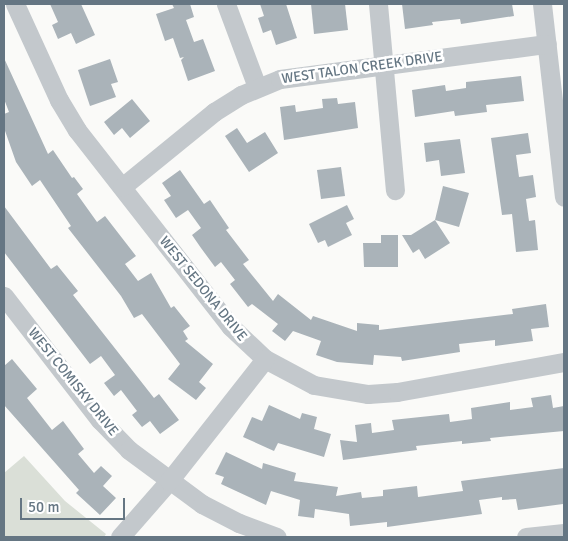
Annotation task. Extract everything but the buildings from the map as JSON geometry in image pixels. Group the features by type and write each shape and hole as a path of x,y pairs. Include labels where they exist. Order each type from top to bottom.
{"street":[{"name":"WEST SEDONA DRIVE","path":"15,4 68,116 230,326 265,360 314,385 368,394 406,390 564,362"},
{"path":"226,4 257,87"},
{"path":"378,4 386,64 395,190"},
{"path":"542,4 564,197"},
{"name":"WEST TALON CREEK DRIVE","path":"122,187 214,112 257,87 310,73 547,44"},
{"name":"WEST COMISKY DRIVE","path":"4,296 100,420 130,450 169,481 239,523 277,537"},
{"path":"120,537 169,481 265,360"},
{"path":"526,537 564,532"}],"shaded area":[{"path":"24,456 65,501 106,534 104,537 4,537 4,473"}]}
